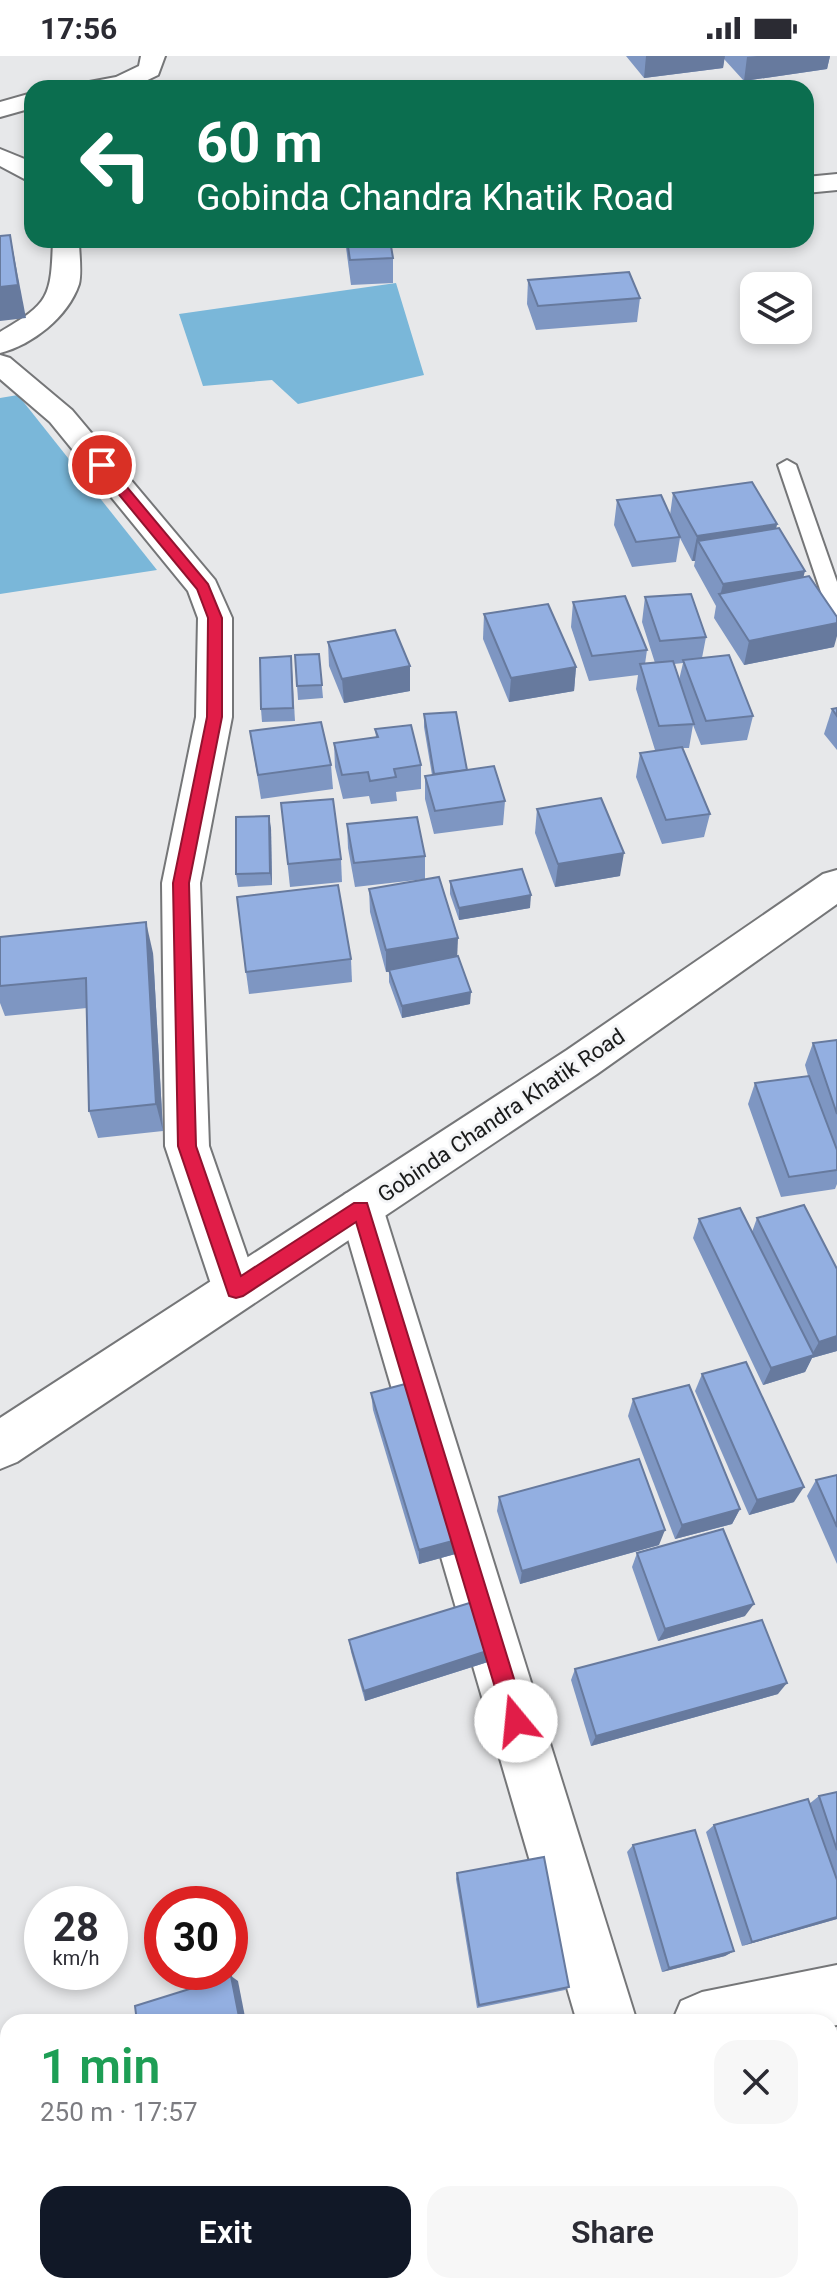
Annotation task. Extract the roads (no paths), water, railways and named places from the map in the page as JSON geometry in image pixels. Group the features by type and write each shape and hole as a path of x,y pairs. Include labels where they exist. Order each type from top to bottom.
{"street":[{"path":"128,80 150,70 153,56"},
{"path":"0,110 24,102"},
{"path":"0,157 24,168"},
{"path":"814,184 837,182"},
{"path":"0,344 44,318 65,284 66,248"},
{"path":"0,364 61,416 203,588 215,618 214,717 181,883 187,1146 236,1290"},
{"name":"Gobinda Chandra Khatik Road","path":"0,1446 582,1062 837,884"},
{"path":"361,1208 605,2014"},
{"path":"742,2014 837,1995"}],"lane":[{"path":"787,465 837,610"}],"water":[{"path":"396,283 424,375 298,404 272,380 203,386 179,314"},
{"path":"18,395 157,570 0,594 0,398"}]}
